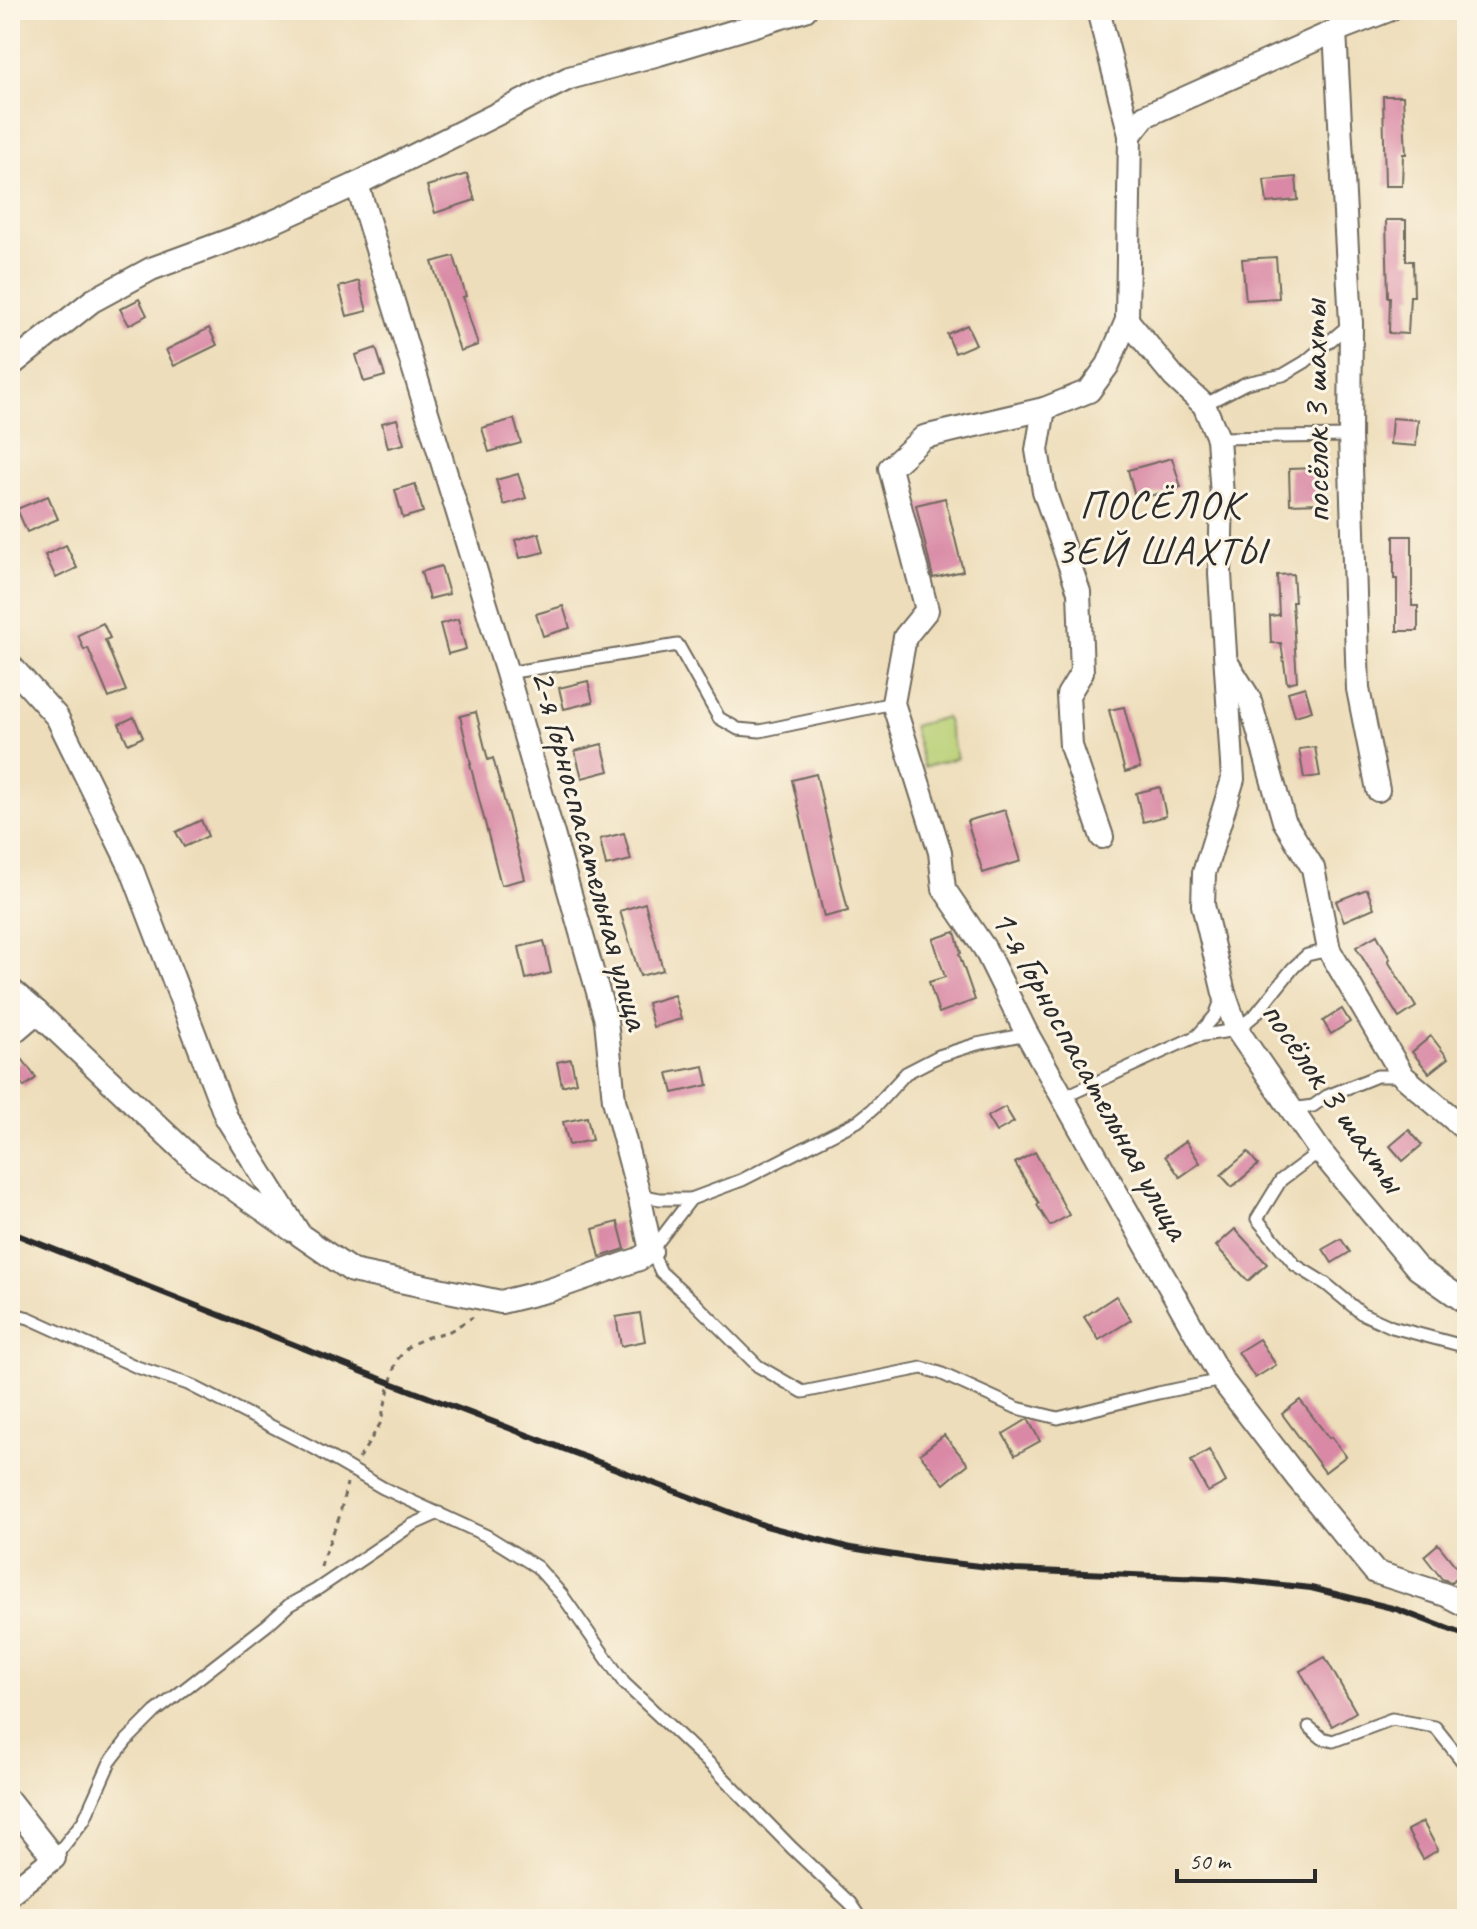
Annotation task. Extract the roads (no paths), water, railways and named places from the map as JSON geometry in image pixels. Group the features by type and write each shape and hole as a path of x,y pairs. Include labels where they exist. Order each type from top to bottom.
{"street":[{"path":"10,366 92,301 151,269 249,233 357,184 569,78 805,10"},
{"path":"1098,10 1130,135 1127,320 1108,365 1089,391 1044,409 1037,450 1044,491 1079,592 1082,672 1068,695 1071,746 1102,837"},
{"path":"1130,135 1145,116 1389,10"},
{"name":"посёлок 3 шахты","path":"1335,31 1351,323 1350,436 1358,689 1378,790"},
{"name":"2-я Горноспасательная улица","path":"357,184 507,673 606,1020 614,1100 651,1251"},
{"name":"посёлок 3 шахты","path":"1127,320 1174,377 1204,405 1218,438 1222,496 1220,574 1233,779 1204,873 1203,905 1224,993 1237,1030 1320,1151 1417,1268 1467,1303"},
{"name":"1-я Горноспасательная улица","path":"1044,409 924,437 890,468 927,610 905,637 893,703 940,852 944,889 985,949 1027,1034 1222,1380 1375,1572 1446,1595 1467,1606"},
{"name":"посёлок 3 шахты","path":"1225,659 1249,698 1284,821 1313,868 1329,950 1403,1076 1467,1131"},
{"path":"10,665 57,717 132,870 226,1117 300,1235"},
{"path":"10,989 197,1163 352,1271 501,1302 550,1290 639,1259 651,1251"},
{"path":"10,1035 37,1012"},
{"path":"10,1802 54,1858 10,1893"}],"lane":[{"path":"1204,405 1246,383 1283,375 1294,369 1351,323"},
{"path":"1218,438 1350,436"},
{"path":"507,673 678,645 719,718 738,729 760,731 893,703"},
{"path":"1064,1097 1197,1036 1237,1030 1256,1014 1300,961 1307,955 1329,950"},
{"path":"1197,1036 1215,1016 1224,993"},
{"path":"639,1195 691,1199 742,1180 858,1121 906,1073 939,1056 977,1044 1027,1034"},
{"path":"1291,1109 1313,1106 1327,1096 1377,1076 1403,1076"},
{"path":"1320,1151 1281,1180 1257,1219 1295,1265 1326,1284 1361,1313 1392,1327 1467,1347"},
{"path":"691,1199 651,1251 661,1272 758,1366 803,1392 922,1368 1017,1408 1058,1418 1222,1380"},
{"path":"10,1313 29,1318 137,1367 188,1384 353,1469 383,1488 487,1536 537,1567 562,1595 624,1683 850,1903 861,1919"},
{"path":"54,1858 84,1820 110,1762 155,1712 289,1605 412,1525 439,1513"},
{"path":"1309,1727 1322,1738 1333,1741 1392,1719 1435,1727 1467,1767"}],"railway":[{"path":"10,1232 391,1383 766,1526 851,1548 926,1560 1015,1570 1226,1579 1311,1588 1396,1609 1467,1636"}],"district":[{"name":"ПОСЁЛОК 3ЕЙ ШАХТЫ","path":"1161,528"}]}
